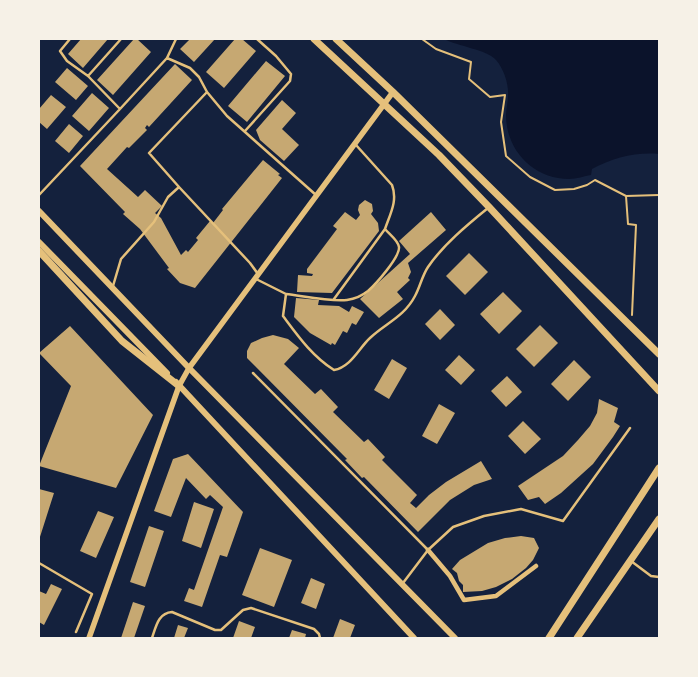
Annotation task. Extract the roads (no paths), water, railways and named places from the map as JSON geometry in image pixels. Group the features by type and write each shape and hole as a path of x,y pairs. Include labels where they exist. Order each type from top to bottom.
{"main road":[{"path":"314,39 439,155 659,391"},
{"path":"336,39 393,92 659,354"},
{"path":"39,211 189,368 455,638"},
{"path":"39,242 179,386 414,638"},
{"path":"39,251 122,341 179,386"},
{"path":"549,638 659,468"},
{"path":"578,638 659,519"}],"street":[{"path":"89,638 179,386 189,368 393,92"},
{"path":"428,550 450,576 464,600 496,596 536,566"}],"lane":[{"path":"70,39 60,51 67,61 88,76 120,109"},
{"path":"88,76 121,39"},
{"path":"39,195 167,58 176,39"},
{"path":"245,131 290,81 291,74 276,56 257,39"},
{"path":"167,58 190,68 199,77 207,92 227,116 316,195"},
{"path":"207,92 149,153 178,187 250,262 256,276 286,294 347,300 360,296 368,291 398,255 399,247 385,230"},
{"path":"334,299 385,230 395,200 392,185 355,144"},
{"path":"113,288 121,259 154,222 168,197 178,187"},
{"path":"286,294 283,316 307,348 322,362 334,370 339,370 375,334 389,325 404,311 415,296 428,268 470,223 490,208"},
{"path":"253,373 428,550"},
{"path":"402,584 428,550 453,527 484,516 521,509 563,521 630,428"},
{"path":"631,560 651,576 659,576"},
{"path":"39,563 92,594 76,632"},
{"path":"152,638 161,617 166,612 172,612 214,630 221,630 243,610 251,608 314,628 320,638"}],"water":[{"path":"444,39 659,39 659,154 641,154 616,159 592,169 591,175 575,179 556,178 544,174 524,160 511,140 507,128 506,115 508,87 504,72 499,64 486,53"}]}
